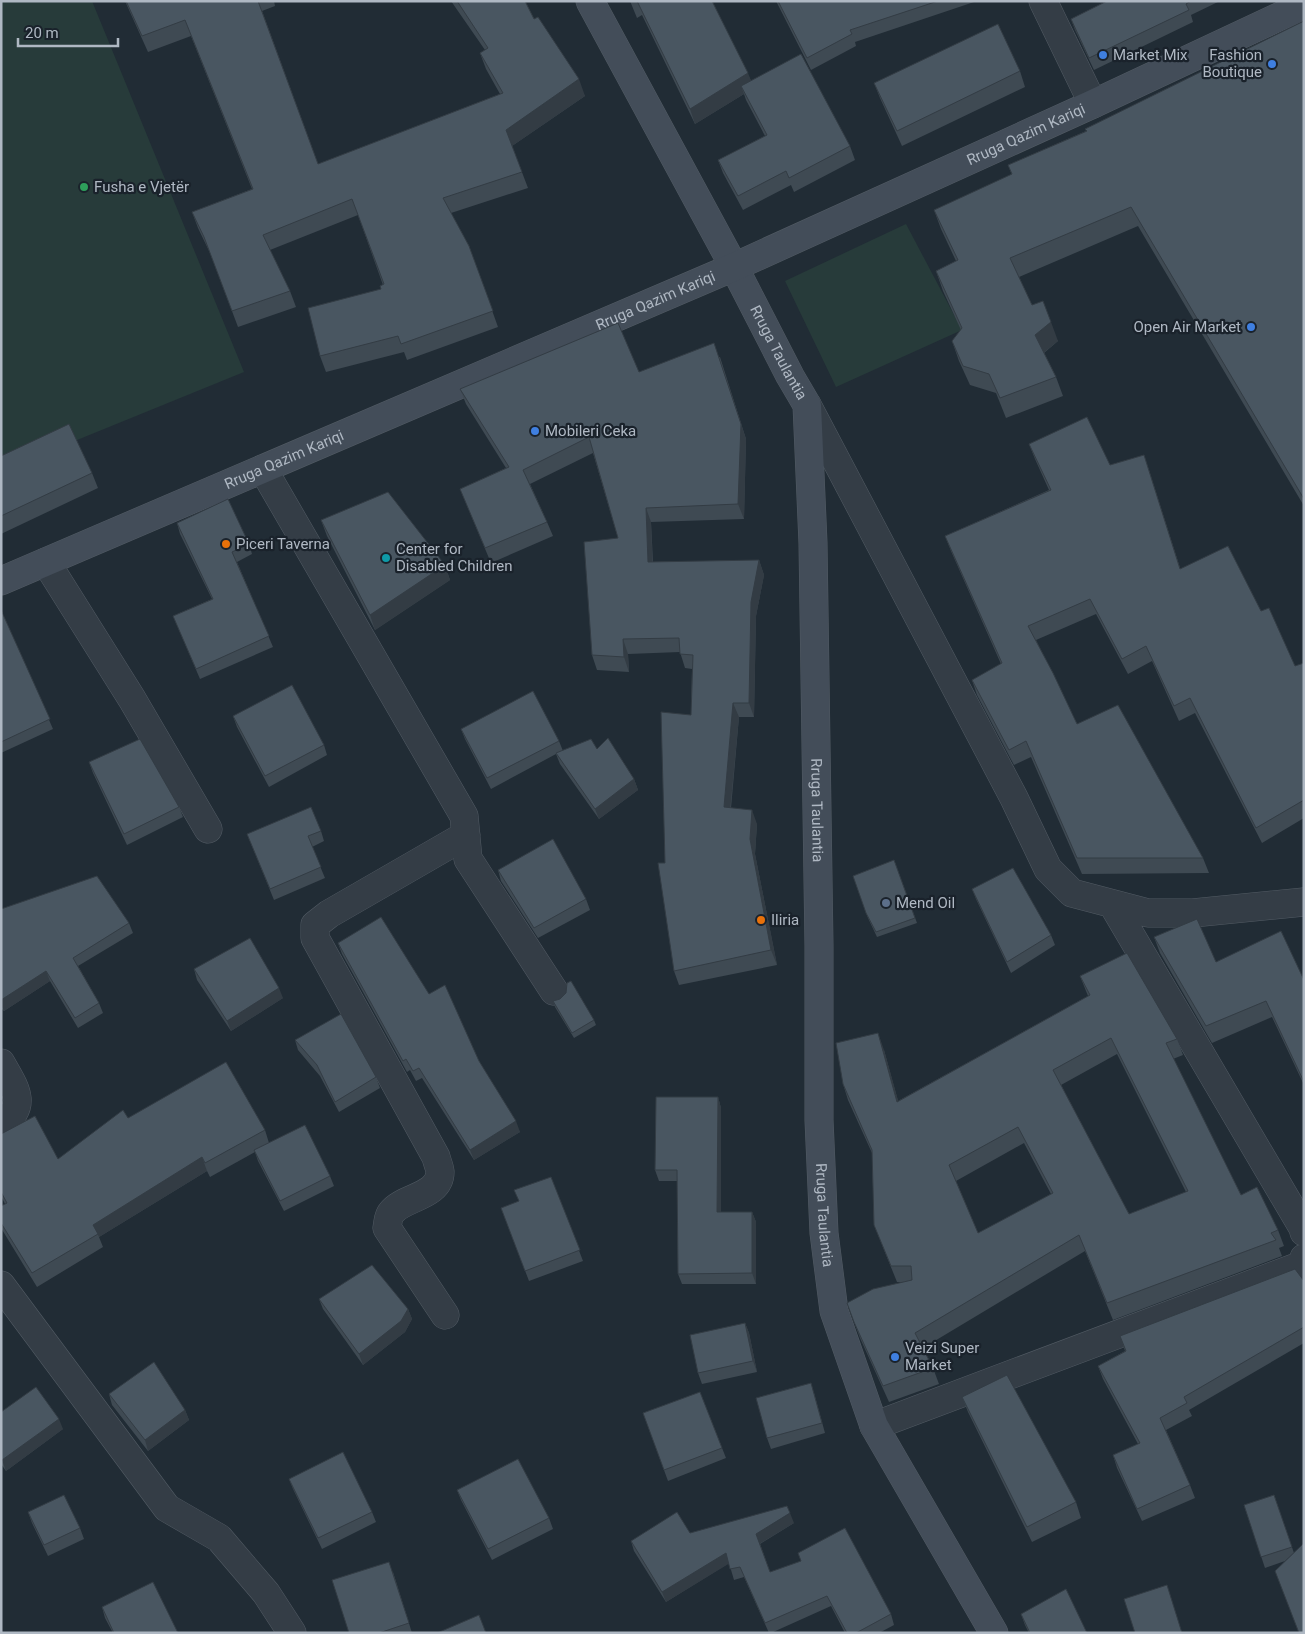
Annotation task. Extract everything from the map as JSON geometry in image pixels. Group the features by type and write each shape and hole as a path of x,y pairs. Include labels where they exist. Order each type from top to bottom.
{"street":[{"name":"Rruga Taulantia","path":"590,1 734,267 790,376 807,404 814,543 819,946 819,1120 824,1233 834,1311 874,1426 994,1633"},
{"path":"1043,1 1093,104"},
{"name":"Rruga Qazim Kariqi","path":"1,581 734,267 1093,104 1304,5"},
{"path":"807,404 1014,798 1048,869 1072,893 1148,913 1193,913 1304,902"},
{"path":"263,469 464,816 468,860 554,991"},
{"path":"46,562 132,699 208,829"},
{"path":"445,1316 387,1228 390,1213 399,1205 427,1193 437,1183 440,1172 436,1157 315,938 315,925 329,914 466,835"},
{"path":"1113,905 1304,1232"},
{"path":"1,1064 17,1091 18,1107 9,1120 1,1126"},
{"path":"874,1426 1302,1264 1304,1258"},
{"path":"1,1285 167,1508 219,1538 266,1593 292,1633"}],"green space":[{"name":"Fusha e Vjetër","path":"1,1 92,1 244,372 1,471"},
{"path":"906,224 962,330 836,387 785,281"}],"building":[{"path":"126,1 258,1 318,164 503,93 480,53 488,48 457,1 525,1 534,19 538,17 579,79 506,130 522,172 443,198 469,246 493,311 401,344 398,336 320,356 308,308 381,289 380,286 384,284 352,199 263,235 290,291 232,311 204,237 192,212 253,189 185,20 142,36"},
{"path":"637,1 712,1 748,73 690,109"},
{"path":"778,1 938,1 850,30 852,34 807,58"},
{"path":"1107,1 1191,1 1186,4 1189,10 1089,58 1071,19"},
{"name":"Open Air Market","path":"1304,21 1304,499 1131,207 1010,258 1032,305 1043,301 1051,322 1035,335 1056,377 1000,398 989,374 963,366 952,341 962,328 936,271 958,260 934,210 1012,174 1008,165 1087,131 1085,129"},
{"path":"998,24 1020,71 897,131 874,83"},
{"path":"801,54 850,146 789,178 786,171 738,196 718,160 767,135 741,86"},
{"path":"618,323 639,372 714,343 741,424 738,504 646,508 648,562 759,560 751,602 749,703 733,703 724,807 752,810 750,839 771,950 674,971 658,863 665,863 661,712 691,715 693,655 680,654 679,638 623,639 624,657 592,655 584,542 618,538 589,437 523,470 547,522 485,548 460,489 509,467 460,389"},
{"path":"1087,417 1110,465 1144,455 1180,569 1228,546 1261,611 1269,608 1295,666 1304,663 1304,800 1256,828 1190,698 1174,706 1146,646 1122,659 1090,599 1028,626 1077,724 1118,705 1203,858 1077,858 1026,741 1009,750 972,680 1002,663 945,536 1051,490 1029,444"},
{"path":"69,424 92,473 1,516 1,456"},
{"name":"Center for Disabled Children","path":"388,492 445,565 370,615 321,520"},
{"path":"228,499 249,544 232,552 269,636 196,669 173,616 213,599 177,523"},
{"path":"1,610 50,719 1,742"},
{"path":"292,685 324,745 265,776 233,716"},
{"path":"533,691 559,741 487,778 461,729"},
{"path":"608,738 634,779 595,809 556,753 591,739 597,749"},
{"path":"140,739 179,807 124,834 89,762"},
{"path":"311,807 321,831 308,836 321,867 270,889 247,834"},
{"path":"553,839 586,899 534,928 498,870"},
{"name":"Mend Oil","path":"894,860 915,918 876,932 866,913 853,876"},
{"path":"1013,868 1051,935 1007,962 972,889"},
{"path":"97,876 129,923 73,958 99,1003 75,1018 46,971 1,1000 1,909"},
{"path":"381,917 429,994 445,985 479,1061 516,1121 470,1150 419,1068 413,1071 406,1059 403,1061 338,943"},
{"path":"1197,919 1216,962 1281,931 1304,980 1304,1082 1266,1001 1206,1026 1154,937"},
{"path":"250,938 279,988 227,1021 194,969"},
{"path":"1127,953 1177,1039 1166,1043 1241,1195 1257,1187 1278,1230 1271,1233 1276,1240 1107,1303 1079,1235 915,1333 933,1368 883,1386 847,1303 873,1289 912,1280 911,1266 891,1266 874,1225 872,1150 843,1084 836,1043 878,1033 897,1102 1090,995 1080,976","holes":["1111,1038 1188,1191 1129,1214 1053,1070","1018,1127 1053,1193 978,1233 949,1165"]},
{"path":"571,981 594,1020 572,1033 553,1001 560,999 566,993 567,983"},
{"path":"341,1014 376,1077 335,1102 317,1065 295,1040"},
{"path":"226,1062 265,1130 205,1163 202,1157 93,1225 98,1234 32,1273 1,1223 1,1206 7,1203 1,1192 1,1134 35,1116 58,1159 123,1110 128,1118"},
{"path":"656,1097 718,1097 717,1212 752,1212 752,1273 678,1274 677,1170 655,1170"},
{"path":"305,1125 330,1176 280,1201 254,1150"},
{"path":"551,1177 580,1250 525,1271 501,1208 519,1201 514,1190"},
{"path":"372,1265 408,1309 401,1321 359,1354 319,1299"},
{"path":"1295,1269 1304,1281 1304,1327 1184,1397 1187,1403 1160,1418 1190,1485 1137,1509 1113,1455 1140,1443 1098,1366 1126,1351 1120,1336"},
{"path":"745,1323 753,1361 698,1373 690,1335"},
{"path":"154,1362 185,1410 145,1440 109,1394"},
{"path":"1007,1375 1076,1502 1027,1527 962,1397"},
{"path":"811,1383 822,1423 767,1438 756,1398"},
{"path":"36,1387 59,1419 2,1460 1,1412"},
{"path":"700,1392 722,1448 664,1470 643,1413"},
{"path":"343,1452 372,1512 318,1538 289,1479"},
{"path":"518,1459 549,1518 488,1549 457,1490"},
{"path":"64,1495 80,1528 44,1545 28,1512"},
{"path":"1274,1495 1292,1547 1261,1557 1244,1505"},
{"path":"787,1506 790,1513 756,1534 770,1572 801,1561 798,1553 845,1528 891,1614 856,1633 847,1633 827,1596 765,1623 740,1567 730,1569 726,1553 662,1592 631,1541 677,1512 690,1533"},
{"path":"1304,1543 1304,1633 1299,1633 1275,1571"},
{"path":"389,1562 409,1623 379,1633 349,1633 332,1580"},
{"path":"153,1582 178,1633 114,1633 102,1607"},
{"path":"1167,1585 1182,1633 1135,1633 1124,1599"},
{"path":"1066,1589 1087,1633 1030,1633 1021,1614"},
{"path":"479,1615 486,1633 437,1633"}],"place":[{"name":"Market Mix","path":"1103,55"},
{"name":"Fashion Boutique","path":"1272,64"},
{"name":"Fusha e Vjetër","path":"84,187"},
{"name":"Open Air Market","path":"1251,327"},
{"name":"Mobileri Ceka","path":"535,431"},
{"name":"Piceri Taverna","path":"226,544"},
{"name":"Center for Disabled Children","path":"386,558"},
{"name":"Mend Oil","path":"886,903"},
{"name":"Iliria","path":"761,920"},
{"name":"Veizi Super Market","path":"895,1357"}]}
